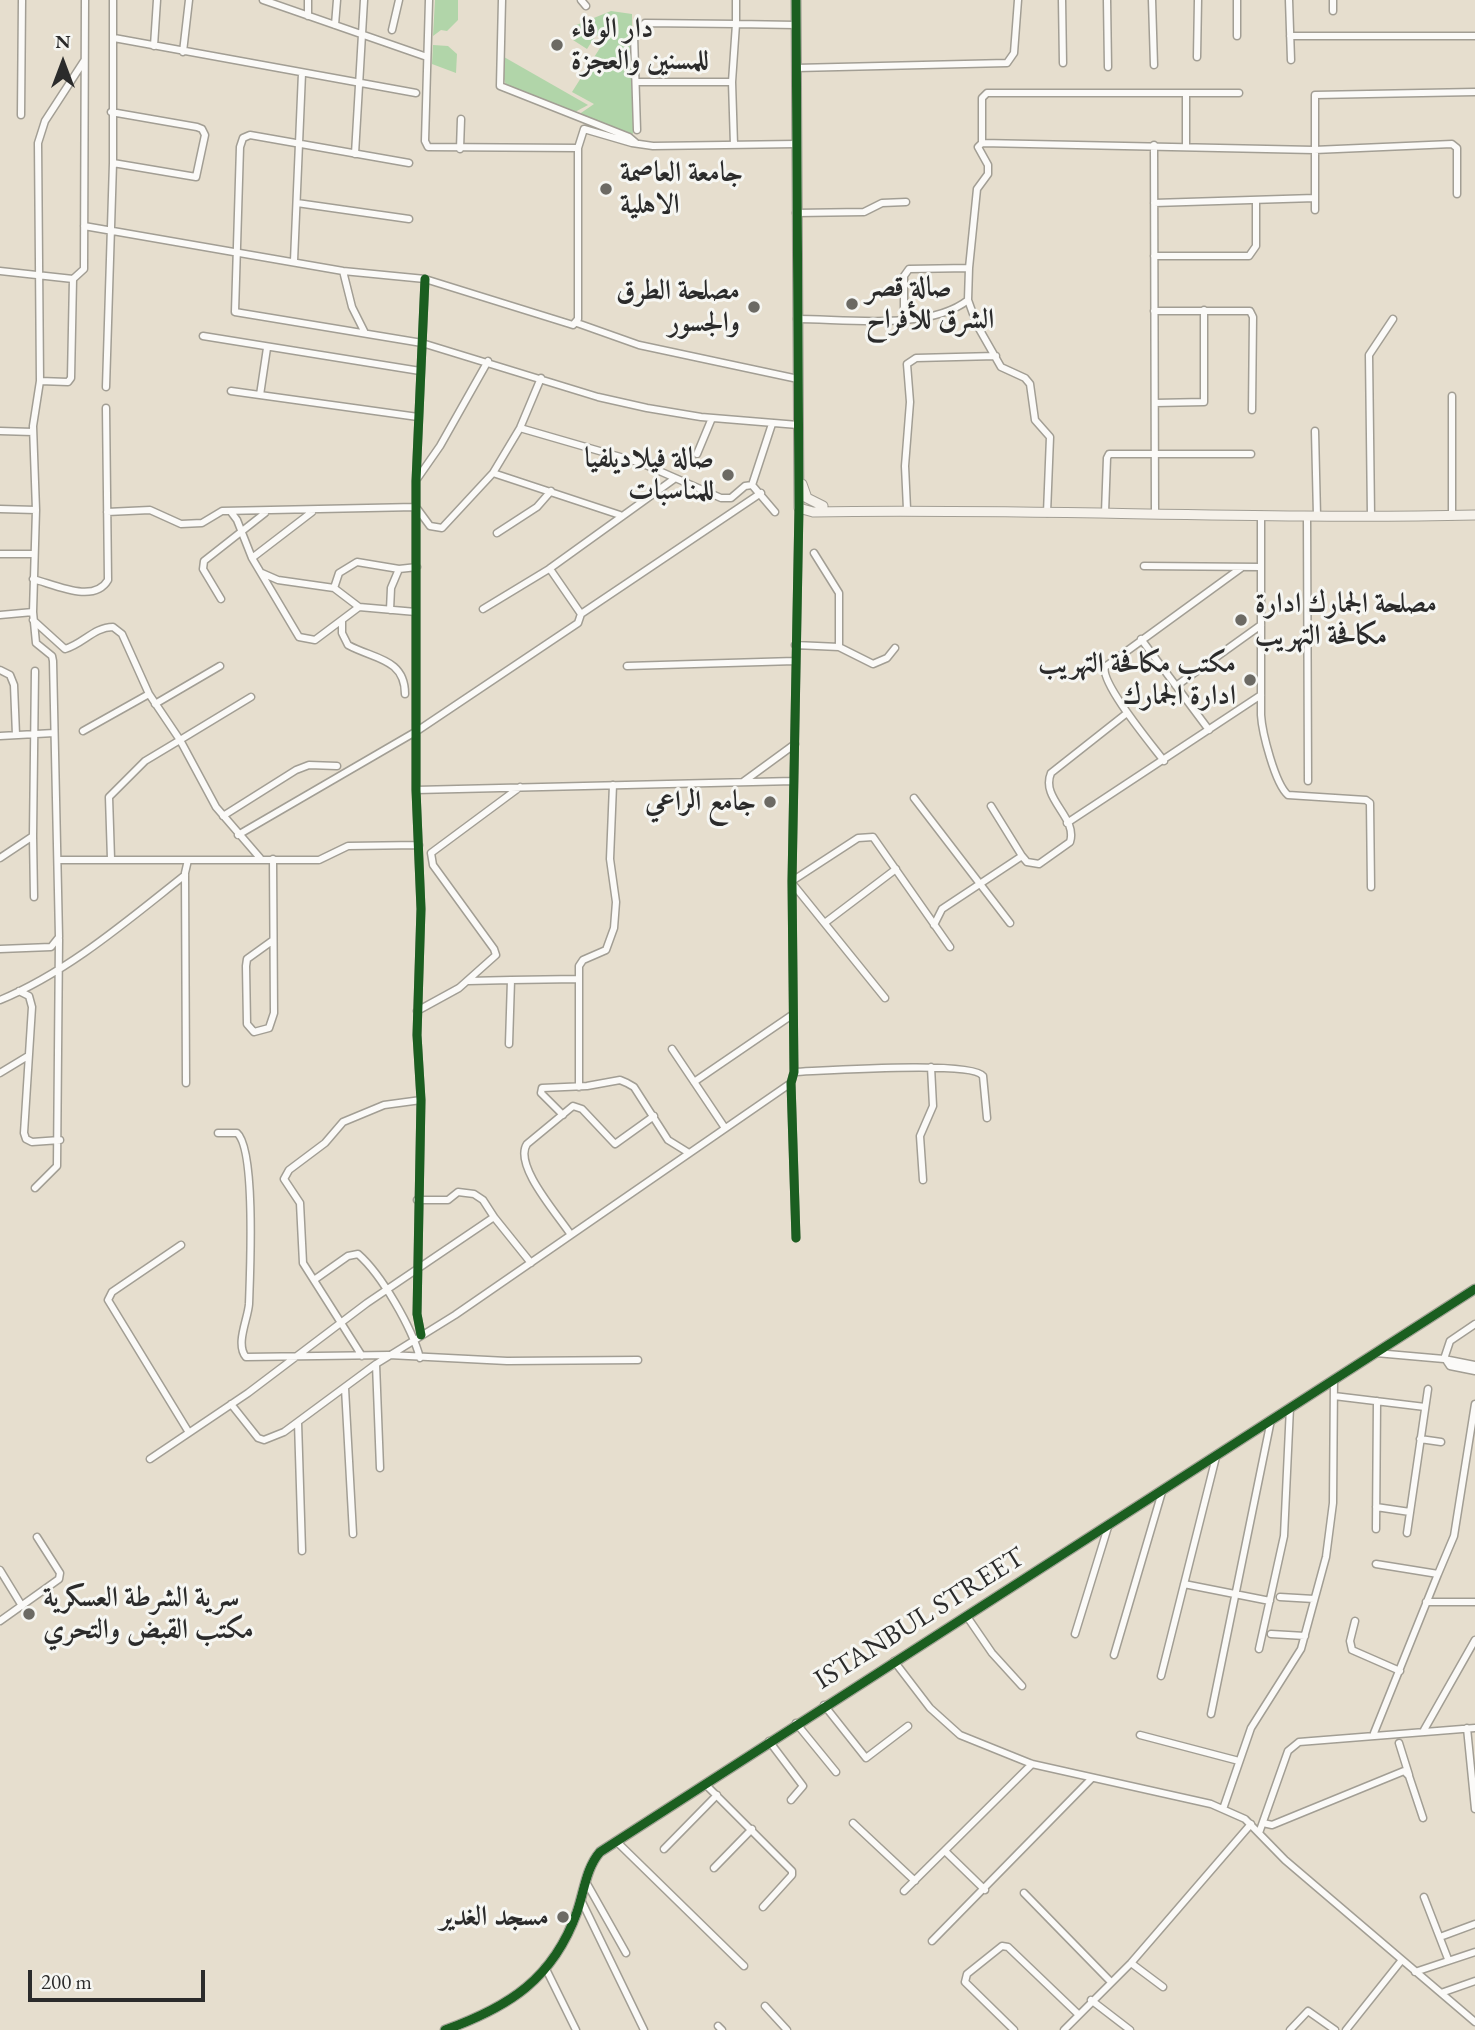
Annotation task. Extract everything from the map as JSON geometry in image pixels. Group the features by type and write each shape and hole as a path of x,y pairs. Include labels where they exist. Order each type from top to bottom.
{"street":[{"path":"21,115 22,0"},
{"path":"0,271 73,279 84,270 85,0"},
{"path":"106,387 113,163 113,0"},
{"path":"154,46 157,0"},
{"path":"183,52 189,0"},
{"path":"262,0 277,2 307,16 427,57"},
{"path":"307,16 309,0"},
{"path":"335,25 337,0"},
{"path":"355,155 364,0"},
{"path":"392,30 399,0"},
{"path":"429,0 426,145 432,149 578,148"},
{"path":"502,0 500,86 629,137 636,144"},
{"path":"734,145 732,82 736,0"},
{"path":"796,0 799,508 792,882 794,1072 791,1083 796,1238"},
{"path":"796,68 1007,63 1014,53 1018,0"},
{"path":"1062,0 1063,63"},
{"path":"1107,0 1108,67"},
{"path":"1152,0 1154,65"},
{"path":"1197,57 1198,0"},
{"path":"1237,0 1237,36"},
{"path":"1289,0 1291,60"},
{"path":"1333,0 1333,10"},
{"path":"637,130 634,35 639,26 645,23 796,25"},
{"path":"1290,36 1475,36"},
{"path":"114,38 416,93"},
{"path":"35,1188 57,1166 60,1140 59,859 53,658 36,643 33,617 36,510 33,432 40,382 39,136 84,61"},
{"path":"294,261 302,73"},
{"path":"636,82 732,82"},
{"path":"1047,513 1050,437 1035,420 1030,384 1025,378 1001,367 977,325 968,300 977,189 988,174 988,165 978,147 982,143 982,98 992,91 1239,93"},
{"path":"1315,210 1313,103 1318,93 1475,92"},
{"path":"1186,93 1186,145"},
{"path":"111,112 197,127 202,129 205,135 200,171 196,177 113,163"},
{"path":"460,149 461,119"},
{"path":"576,323 580,244 580,134 588,128 636,144 796,144"},
{"path":"409,163 250,135 243,138 240,146 235,253 236,312 422,343 488,361 598,397 712,418 798,425"},
{"path":"982,143 1186,145 1314,150 1455,144 1457,194"},
{"path":"1154,145 1155,514"},
{"path":"1154,203 1315,198"},
{"path":"1154,256 1250,256 1256,246 1256,200"},
{"path":"796,213 864,212 882,203 906,202"},
{"path":"297,203 409,219"},
{"path":"84,226 343,271 425,279 569,324 576,323 639,345 798,379"},
{"path":"904,319 904,276 909,270 970,268"},
{"path":"343,271 352,307 365,333"},
{"path":"40,382 68,382 71,378 73,279"},
{"path":"420,1358 417,1320 417,1200 421,1100 417,1011 421,909 416,790 416,481 425,279"},
{"path":"797,319 904,319 955,310 968,300"},
{"path":"1154,311 1245,309 1252,313 1252,410"},
{"path":"1154,403 1199,404 1205,400 1204,310"},
{"path":"1371,516 1369,355 1393,318"},
{"path":"203,336 420,371"},
{"path":"260,395 267,348"},
{"path":"907,509 905,467 910,402 907,364 916,358 996,356"},
{"path":"416,481 447,435 488,361"},
{"path":"416,508 430,526 442,528 493,474 520,428 541,378"},
{"path":"231,391 418,417"},
{"path":"1452,396 1452,516"},
{"path":"33,579 91,593 102,589 108,580 106,408"},
{"path":"697,454 712,418"},
{"path":"752,485 772,424"},
{"path":"520,428 640,463 724,499 731,498 745,486 752,485 775,512"},
{"path":"0,431 33,432"},
{"path":"1308,781 1315,431"},
{"path":"1105,513 1108,455 1116,452 1155,455 1251,454"},
{"path":"798,468 805,496 823,506"},
{"path":"493,474 620,515"},
{"path":"483,608 550,569 620,515 674,479"},
{"path":"497,533 537,507 551,491"},
{"path":"238,835 417,731 578,623 580,614 761,493"},
{"path":"799,508 823,506 862,510"},
{"path":"107,512 150,510 181,524 202,523 219,512 416,508"},
{"path":"799,508 813,512 907,509 1312,516 1475,515"},
{"path":"0,509 36,510"},
{"path":"231,512 260,573 303,640 315,640 359,607"},
{"path":"221,599 203,565 207,556 266,512"},
{"path":"252,558 312,512"},
{"path":"1261,515 1261,695 1264,733 1284,791 1293,797 1366,800 1370,803 1371,887"},
{"path":"814,553 839,593 839,647"},
{"path":"0,554 33,554"},
{"path":"334,588 339,573 357,562 398,569 416,567"},
{"path":"1144,566 1261,567"},
{"path":"1164,761 1127,713 1104,672 1108,663 1241,568"},
{"path":"390,610 391,588 398,569"},
{"path":"550,569 580,614"},
{"path":"260,573 278,580 334,588 359,607 416,612"},
{"path":"0,615 33,617 65,649 75,646 102,627 113,627 122,634 149,694 180,740 223,816 260,858"},
{"path":"342,620 342,633 348,645 398,668 403,677 405,694"},
{"path":"1176,685 1261,625"},
{"path":"1141,639 1209,730"},
{"path":"795,645 839,647 873,664 887,658 895,648"},
{"path":"626,666 796,662"},
{"path":"155,704 220,666"},
{"path":"0,670 13,680 16,735"},
{"path":"34,897 35,671"},
{"path":"83,731 149,694"},
{"path":"1067,822 1261,695"},
{"path":"111,859 109,797 145,761 251,697"},
{"path":"991,806 1029,863 1039,863 1070,842 1072,833 1048,789 1051,773 1127,713"},
{"path":"0,736 54,733"},
{"path":"743,782 796,744"},
{"path":"223,816 296,770 309,765 337,766"},
{"path":"416,790 794,781"},
{"path":"579,1087 580,963 604,953 614,928 616,902 610,859 613,785"},
{"path":"417,1011 468,981 490,962 496,952 433,865 432,853 520,787"},
{"path":"914,798 1010,923"},
{"path":"0,858 33,836"},
{"path":"792,882 863,836 877,840 950,947"},
{"path":"59,859 320,860 348,846 419,845"},
{"path":"934,925 942,909 1022,856"},
{"path":"272,941 247,959 247,1024 254,1032 263,1031 273,1022 273,859"},
{"path":"186,1083 185,875 188,860"},
{"path":"826,922 896,869"},
{"path":"0,1000 19,992 122,926 185,875"},
{"path":"792,882 885,998"},
{"path":"920,905 942,909"},
{"path":"0,949 51,947 58,937"},
{"path":"468,981 578,979"},
{"path":"509,1044 511,980"},
{"path":"19,992 29,996 32,1007 27,1056 26,1139 32,1142 60,1140"},
{"path":"694,1082 792,1015"},
{"path":"672,1049 725,1128"},
{"path":"0,1073 27,1056"},
{"path":"794,1072 931,1067 981,1071 987,1118"},
{"path":"923,1181 920,1136 933,1106 931,1067"},
{"path":"563,1115 541,1089 579,1087 620,1080 634,1087 668,1140 689,1153"},
{"path":"231,1404 258,1438 274,1437 376,1364 531,1263 791,1083"},
{"path":"362,1356 303,1263 300,1203 284,1179 289,1170 325,1143 347,1120 384,1105 421,1100"},
{"path":"571,1235 523,1159 527,1144 573,1107 583,1109 615,1144 654,1116"},
{"path":"218,1133 233,1131 243,1138 248,1163 250,1274 242,1352 246,1357 390,1355 420,1358 638,1360"},
{"path":"417,1200 448,1200 458,1192 474,1194 483,1200 531,1263"},
{"path":"150,1459 231,1404 385,1290 494,1217"},
{"path":"181,1245 112,1292 108,1300 188,1432"},
{"path":"314,1280 348,1256 358,1254 418,1337"},
{"name":"ISTANBUL STREET","path":"445,2030 508,2004 530,1985 569,1932 594,1858 616,1841 824,1705 968,1618 1475,1289"},
{"path":"1444,1359 1450,1341 1475,1324"},
{"path":"1398,1337 1397,1348 1405,1354"},
{"path":"1374,1353 1405,1354 1475,1365"},
{"path":"1444,1359 1450,1366 1475,1371"},
{"path":"376,1364 380,1468"},
{"path":"1223,1809 1251,1728 1275,1694 1301,1649 1305,1636 1332,1526 1334,1379"},
{"path":"345,1388 353,1534"},
{"path":"1408,1533 1428,1389"},
{"path":"1334,1396 1425,1407"},
{"path":"1376,1530 1377,1401"},
{"path":"1374,1733 1454,1536 1475,1404"},
{"path":"1259,1649 1284,1536 1290,1407"},
{"path":"1211,1714 1270,1420"},
{"path":"298,1422 302,1551"},
{"path":"1420,1439 1441,1442"},
{"path":"1161,1676 1216,1457"},
{"path":"1465,1468 1475,1470"},
{"path":"1114,1655 1161,1492"},
{"path":"1376,1507 1410,1512"},
{"path":"1075,1634 1108,1527"},
{"path":"0,1621 60,1577 37,1537"},
{"path":"1376,1564 1438,1574"},
{"path":"0,1570 22,1606"},
{"path":"1184,1584 1270,1601"},
{"path":"1280,1597 1314,1599"},
{"path":"1426,1602 1475,1602"},
{"path":"968,1618 992,1653 1023,1686"},
{"path":"1355,1621 1350,1641 1352,1650 1400,1671"},
{"path":"1271,1634 1305,1636"},
{"path":"1424,1730 1475,1640"},
{"path":"894,1661 923,1700 952,1730 1032,1764 1223,1809 1251,1825 1401,1961 1474,2021 1467,2030"},
{"path":"824,1705 866,1758 908,1726"},
{"path":"796,1723 836,1773"},
{"path":"1467,1728 1475,1809"},
{"path":"1258,1833 1292,1745 1374,1733 1475,1728"},
{"path":"1140,1735 1239,1761"},
{"path":"769,1741 803,1786 791,1800"},
{"path":"1399,1743 1423,1818"},
{"path":"904,1891 1032,1764"},
{"path":"1263,1823 1272,1825 1401,1772 1409,1776"},
{"path":"932,1941 1092,1778"},
{"path":"704,1782 792,1871 792,1875 763,1908"},
{"path":"664,1849 717,1795"},
{"path":"852,1823 915,1881"},
{"path":"1063,2030 1110,1980 1131,1963 1251,1825"},
{"path":"714,1868 751,1829"},
{"path":"616,1841 744,1966"},
{"path":"946,1852 985,1890"},
{"path":"586,1882 626,1953"},
{"path":"1024,1893 1110,1980"},
{"path":"1424,1897 1448,1959"},
{"path":"581,1900 644,2030"},
{"path":"1440,1937 1475,1924"},
{"path":"1014,2030 965,1982 967,1974 1002,1946 1008,1947 1078,2014"},
{"path":"1415,1972 1475,1952"},
{"path":"1346,2030 1401,1961"},
{"path":"1131,1963 1163,1987"},
{"path":"545,1967 576,2030"},
{"path":"1441,1993 1475,1981"},
{"path":"1091,2000 1130,2030"},
{"path":"765,2006 787,2030"},
{"path":"1290,2030 1308,2011 1335,2030"}],"green space":[{"path":"435,0 458,0 458,20 447,31 441,30 433,36"},
{"path":"611,11 632,14 633,134 578,115 594,104 572,92 605,40 596,35 587,49 573,40 576,35 581,35 574,26"},
{"path":"433,45 448,46 457,54 456,73 432,64"},
{"path":"504,57 588,105 575,112 506,85 503,76"}],"cycle path":[{"path":"796,0 799,508 792,881 794,1072 791,1083 796,1238"},
{"path":"421,1335 417,1314 421,1100 417,1035 421,909 416,790 416,481 425,279"},
{"path":"445,2030 509,2000 542,1973 567,1935 588,1873 600,1852 1475,1289"}],"place":[{"name":"دار الوفاء للمسنين والعجزة","path":"557,45"},
{"name":"جامعة العاصمة الاهلية","path":"606,189"},
{"name":"صالة قصر الشرق للأفراح","path":"852,304"},
{"name":"مصلحة الطرق والجسور","path":"754,307"},
{"name":"صالة فيلاديلفيا للمناسبات","path":"728,475"},
{"name":"مصلحة الجمارك ادارة مكافحة التهريب","path":"1241,620"},
{"name":"مكتب مكافحة التهريب ادارة الجمارك","path":"1250,680"},
{"name":"جامع الراعي","path":"770,802"},
{"name":"سرية الشرطة العسكرية مكتب القبض والتحري","path":"29,1614"},
{"name":"مسجد الغدير","path":"563,1917"}]}
